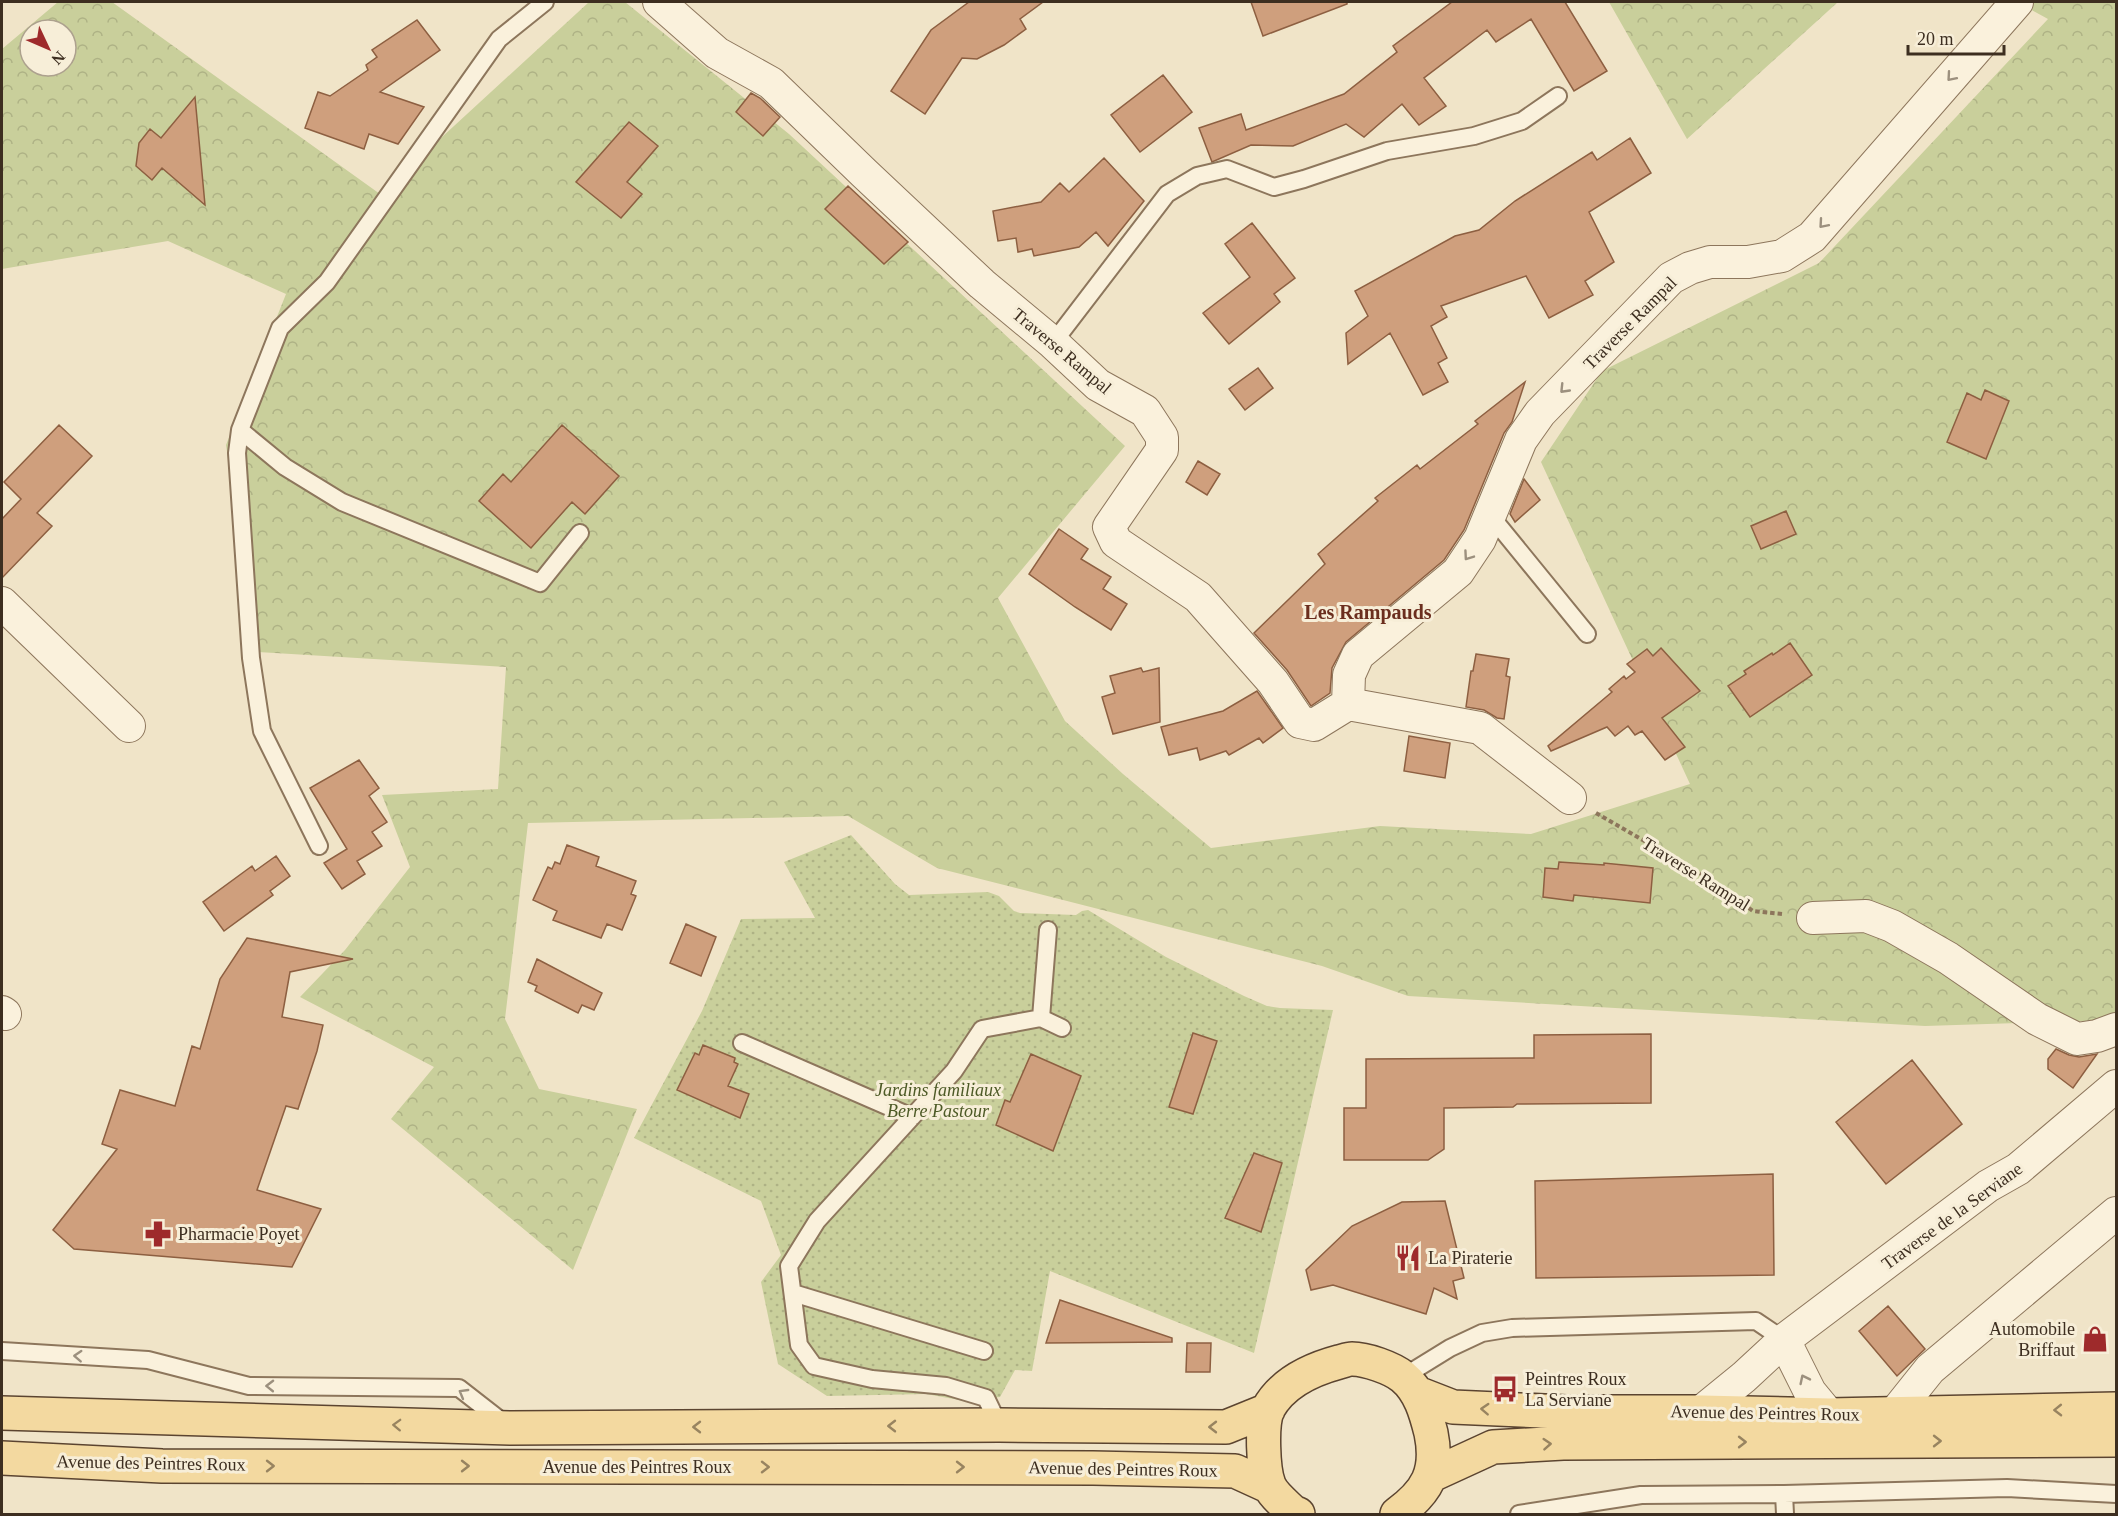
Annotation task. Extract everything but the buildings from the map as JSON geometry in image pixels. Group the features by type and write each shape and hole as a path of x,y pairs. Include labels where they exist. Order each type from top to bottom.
{"main road":[{"name":"Avenue des Peintres Roux","path":"1268,1410 1287,1387 1314,1368 1351,1359 1382,1365 1410,1385 1453,1407 1566,1412 1829,1415 2116,1409"},
{"path":"1396,1515 1415,1501 1432,1474 1433,1444 1427,1417 1410,1385"},
{"path":"2,1413 510,1428 999,1425 1226,1427 1268,1410 1263,1448 1270,1487 1298,1515"},
{"name":"Avenue des Peintres Roux","path":"1432,1474 1493,1447 1550,1443 2116,1440"},
{"name":"Avenue des Peintres Roux","path":"2,1458 162,1466 1094,1468 1235,1471 1270,1487"}],"street":[{"name":"Traverse Rampal","path":"659,2 717,53 771,82 974,276 1098,385 1145,411 1162,437 1162,450 1109,527 1116,542 1198,597 1273,682 1300,722 1314,725 1348,704 1349,675 1358,655 1458,572 1480,539 1521,440 1540,413 1671,278 1689,268 1710,262 1748,262 1782,256 1812,237 2017,2"},
{"path":"2,603 129,726"},
{"path":"1348,704 1480,728 1570,798"},
{"path":"1813,918 1866,916 1893,926 1948,958 2037,1018 2077,1039 2097,1036 2116,1029"},
{"name":"Traverse de la Serviane","path":"1701,1412 1784,1340 1988,1186 2018,1169 2116,1086"},
{"path":"1894,1414 1930,1370 2116,1213"},
{"path":"1784,1340 1810,1392 1829,1415"}],"lane":[{"path":"319,846 262,732 251,658 237,453 240,430 280,328 327,282 499,39 545,2"},
{"path":"1053,344 1167,194 1197,176 1227,169 1274,187 1387,151 1474,136 1522,121 1558,96"},
{"path":"240,430 285,467 342,502 540,583 580,533"},
{"path":"1490,514 1587,634"},
{"path":"1041,1018 1048,930"},
{"path":"999,1425 986,1398 946,1386 872,1379 814,1366 799,1345 789,1266 817,1221 954,1071 982,1029 1041,1018 1062,1028"},
{"path":"742,1043 912,1117"},
{"path":"793,1293 984,1351"},
{"path":"1410,1385 1450,1348 1482,1333 1512,1328 1756,1321 1784,1340"},
{"path":"2,1351 148,1360 249,1386 459,1388 510,1428"},
{"path":"1520,1515 1641,1495 2007,1488 2116,1494"},
{"path":"1784,1494 1785,1515"}],"path":[{"name":"Traverse Rampal","path":"1570,798 1708,878 1753,911 1813,918"}],"green space":[{"path":"58,2 112,2 380,194 589,2 625,2 789,134 1125,446 998,598 1065,721 1123,774 1211,848 1380,826 1531,834 1690,784 1541,462 1602,371 1819,263 2048,19 2017,2 2116,2 2116,1020 1925,1026 1408,996 1322,966 937,868 848,816 528,823 505,1019 539,1089 637,1109 573,1270 391,1119 434,1067 300,997 345,950 410,867 382,795 498,789 506,667 258,652 226,445 286,294 168,241 2,269 2,49 18,36 18,78 78,78 78,18 39,18"},
{"path":"1609,2 1838,2 1687,139"},
{"name":"Jardins familiaux Berre Pastour","path":"851,835 895,884 909,895 988,892 999,896 1014,911 1020,913 1076,915 1088,910 1166,957 1267,1006 1333,1010 1254,1353 1050,1271 1032,1371 1015,1370 1000,1397 965,1401 926,1394 827,1396 778,1364 761,1282 781,1255 761,1201 634,1138 702,1011 741,919 815,918 784,862"}],"place":[{"name":"Pharmacie Poyet","path":"158,1234"},
{"name":"La Piraterie","path":"1408,1258"},
{"name":"Automobile Briffaut","path":"2095,1339"},
{"name":"Peintres Roux La Serviane","path":"1505,1389"}],"district":[{"name":"Les Rampauds","path":"1368,612"}]}
